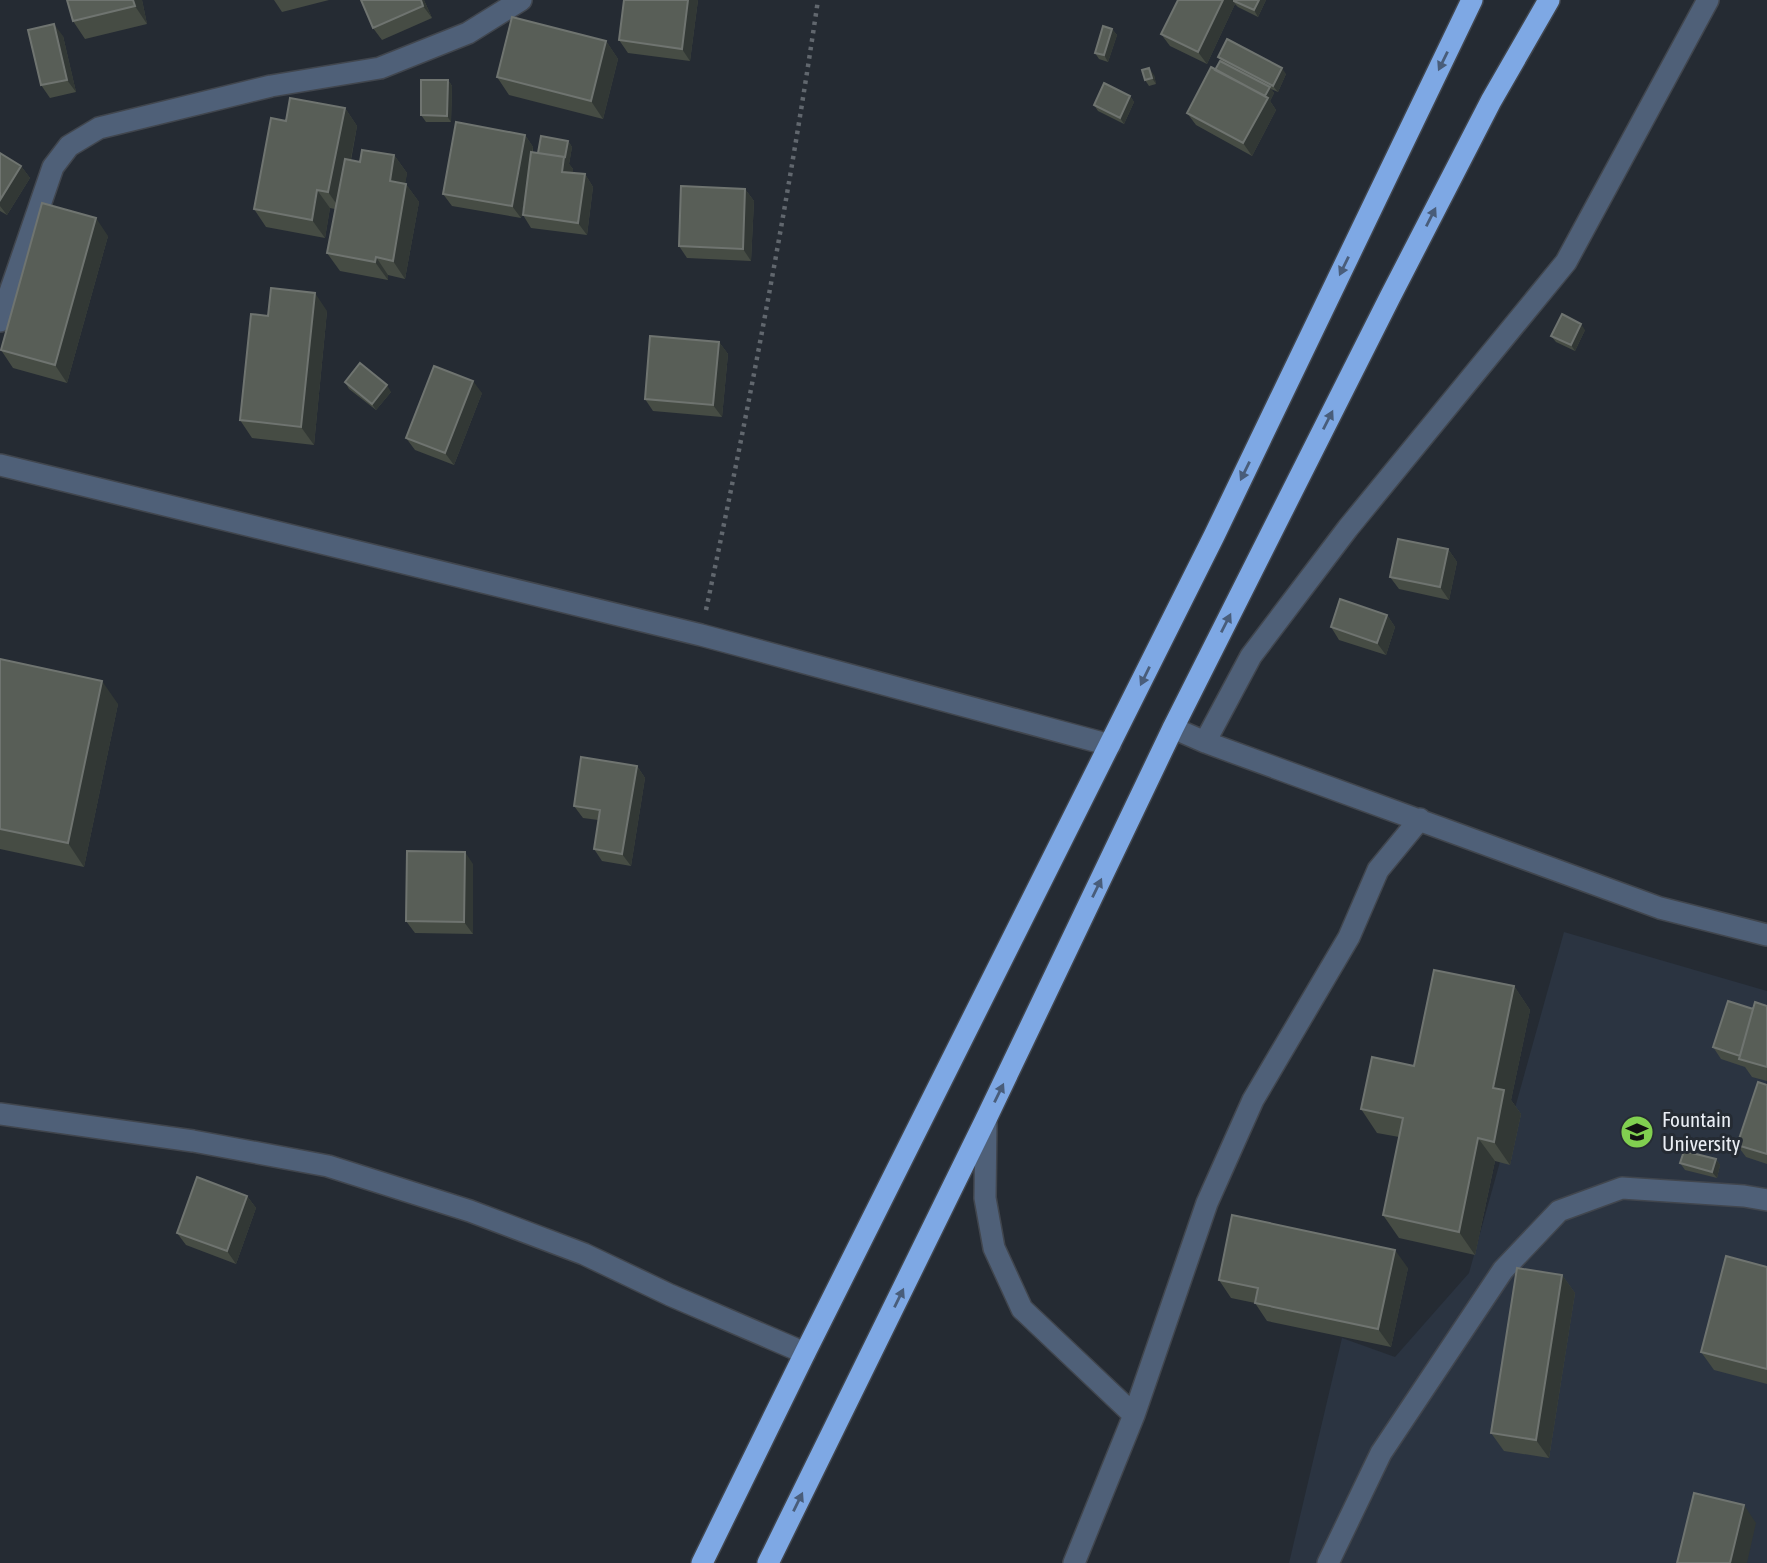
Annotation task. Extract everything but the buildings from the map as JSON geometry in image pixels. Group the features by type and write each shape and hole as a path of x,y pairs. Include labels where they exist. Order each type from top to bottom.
{"highway":[{"path":"702,1563 1214,536 1472,0"},
{"path":"768,1563 986,1119 1173,728 1491,101 1549,0"}],"street":[{"path":"0,321 53,167 69,146 99,128 271,86 380,68 468,33 521,0"},
{"path":"1205,742 1251,656 1323,560 1566,262 1708,0"},
{"path":"0,464 701,635 1110,745"},
{"path":"1173,728 1660,908 1767,935"},
{"path":"1074,1563 1134,1415 1207,1203 1252,1100 1349,937 1378,870 1420,819"},
{"path":"0,1114 193,1141 328,1166 470,1211 584,1254 670,1295 805,1353"},
{"path":"986,1119 985,1198 994,1248 1023,1309 1134,1415"},
{"path":"1328,1563 1381,1453 1503,1270 1559,1211 1622,1188 1767,1200"}],"path":[{"path":"701,635 750,401 800,122 817,0"}],"shaded area":[{"name":"Fountain University","path":"1564,932 1767,991 1767,1563 1289,1563 1342,1338 1395,1357 1469,1273"}],"place":[{"name":"Fountain University","path":"1637,1132"}]}
